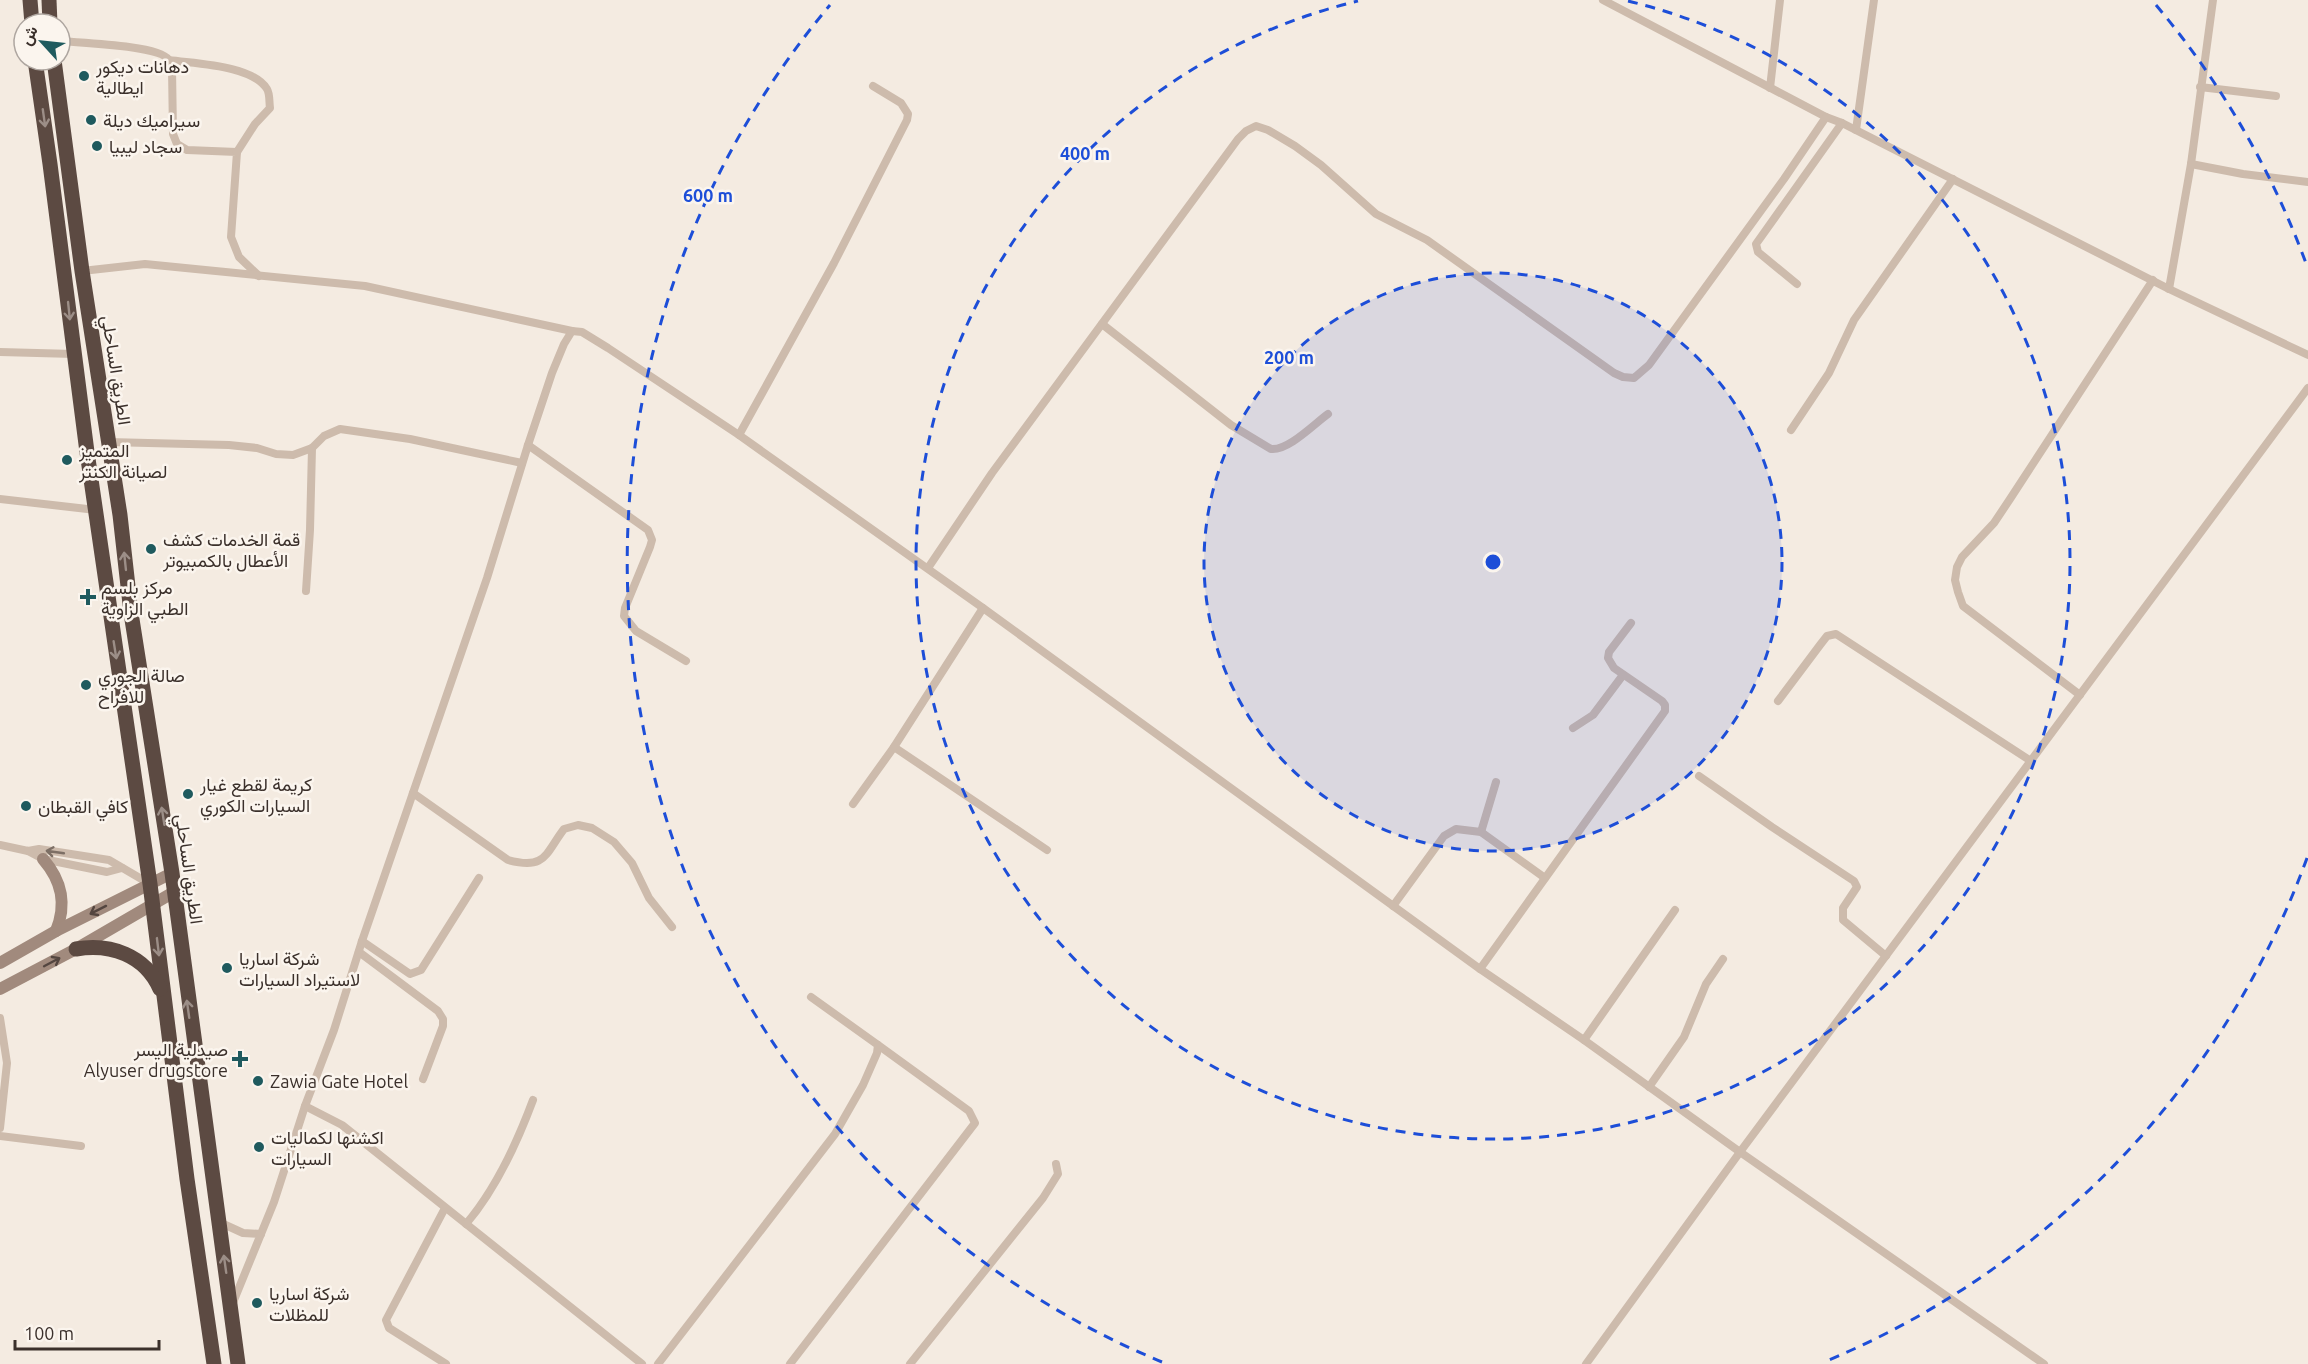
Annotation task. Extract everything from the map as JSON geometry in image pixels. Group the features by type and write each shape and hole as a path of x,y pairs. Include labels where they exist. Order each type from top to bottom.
{"highway":[{"path":"37,72 74,354 150,884 163,997 214,1364"},
{"name":"الطريق الساحلي","path":"56,72 82,271 120,515 131,614 172,873 238,1364"},
{"path":"76,949 103,947 129,955 150,973 163,997"}],"main road":[{"path":"43,859 56,877 62,898 62,910 56,931"},
{"path":"0,963 56,931 172,873"},
{"path":"0,989 76,949 174,892"}],"street":[{"path":"1603,0 1826,117 2308,355"},
{"path":"1770,88 1780,0"},
{"path":"1856,130 1874,0"},
{"path":"2169,288 2191,164 2212,0"},
{"path":"72,42 134,48 164,55 172,68 173,134 177,144 187,150 237,152"},
{"path":"169,60 244,72 260,81 268,92 270,108 255,124 237,152 231,237 239,256 259,277"},
{"path":"739,435 834,263 907,120 908,114 901,103 873,86"},
{"path":"2200,87 2276,96"},
{"path":"928,568 992,473 1246,131 1256,126 1268,129 1295,146 1321,165 1376,214 1427,240 1614,373 1634,378 1649,365 1784,179 1826,117"},
{"path":"1797,284 1758,252 1756,244 1842,123"},
{"path":"2191,164 2243,174 2308,182"},
{"path":"1791,430 1829,373 1854,320 1953,179"},
{"path":"82,271 145,264 365,286 582,332 739,435 928,568 1480,969 2044,1364"},
{"path":"2080,695 1963,606 1955,580 1957,567 1962,557 1994,523 2153,280"},
{"path":"1102,324 1231,425 1271,449 1278,450 1288,445 1328,414"},
{"path":"231,1308 261,1234 334,1030 412,793 487,578 552,373 572,331"},
{"path":"0,352 74,354"},
{"path":"1586,1364 1740,1152 2308,388"},
{"path":"108,442 229,445 257,448 276,454 293,454 312,448 324,436 340,429 410,439 522,464"},
{"path":"528,445 648,530 652,540 650,548 625,608 624,616 636,631 686,661"},
{"path":"306,591 312,448"},
{"path":"0,499 96,510"},
{"path":"853,804 894,747 984,608"},
{"path":"1480,969 1665,711 1662,701 1614,668 1608,658 1609,652 1631,623"},
{"path":"1778,701 1827,636 1836,634 2031,760"},
{"path":"1573,728 1593,715 1623,675"},
{"path":"894,747 1047,850"},
{"path":"1699,776 1854,881 1857,887 1843,908 1844,920 1886,956"},
{"path":"1480,832 1496,782"},
{"path":"412,793 508,860 525,864 536,862 548,855 564,829 578,825 592,828 614,842 632,863 649,898 672,927"},
{"path":"1393,906 1444,836 1456,829 1480,832 1545,878"},
{"path":"0,845 27,851 43,859 107,872 122,868"},
{"path":"27,851 39,849 114,862 150,884"},
{"path":"362,941 406,972 417,973 479,878"},
{"path":"1584,1040 1675,910"},
{"path":"359,951 438,1011 443,1026 423,1079"},
{"path":"1649,1087 1684,1037 1706,984 1723,958"},
{"path":"790,1364 975,1123 969,1111 811,997"},
{"path":"0,1018 7,1063 0,1128"},
{"path":"658,1364 835,1134 862,1085 877,1053 878,1045"},
{"path":"466,1224 480,1208 498,1176 533,1100"},
{"path":"305,1106 342,1125 638,1363"},
{"path":"0,1136 81,1146"},
{"path":"910,1364 1043,1198 1058,1174 1056,1164"},
{"path":"445,1208 386,1320 389,1328 446,1364"},
{"path":"219,1222 243,1233 261,1234"}],"place":[{"name":"دهانات ديكور ايطالية","path":"84,76"},
{"name":"سيراميك ديلة","path":"91,120"},
{"name":"سجاد ليبيا","path":"97,146"},
{"name":"المتميز لصيانة الكنتر","path":"67,460"},
{"name":"قمة الخدمات كشف الأعطال بالكمبيوتر","path":"151,549"},
{"name":"مركز بلسم الطبي الزاوية","path":"88,597"},
{"name":"صالة الجوري للافراح","path":"86,685"},
{"name":"كريمة لقطع غيار السيارات الكوري","path":"188,794"},
{"name":"كافي القبطان","path":"26,806"},
{"name":"شركة اساريا لاستيراد السيارات","path":"227,968"},
{"name":"صيدلية اليسر Alyuser drugstore","path":"240,1059"},
{"name":"Zawia Gate Hotel","path":"258,1081"},
{"name":"اكشنها لكماليات السيارات","path":"259,1147"},
{"name":"شركة اساريا للمظلات","path":"257,1303"}]}
